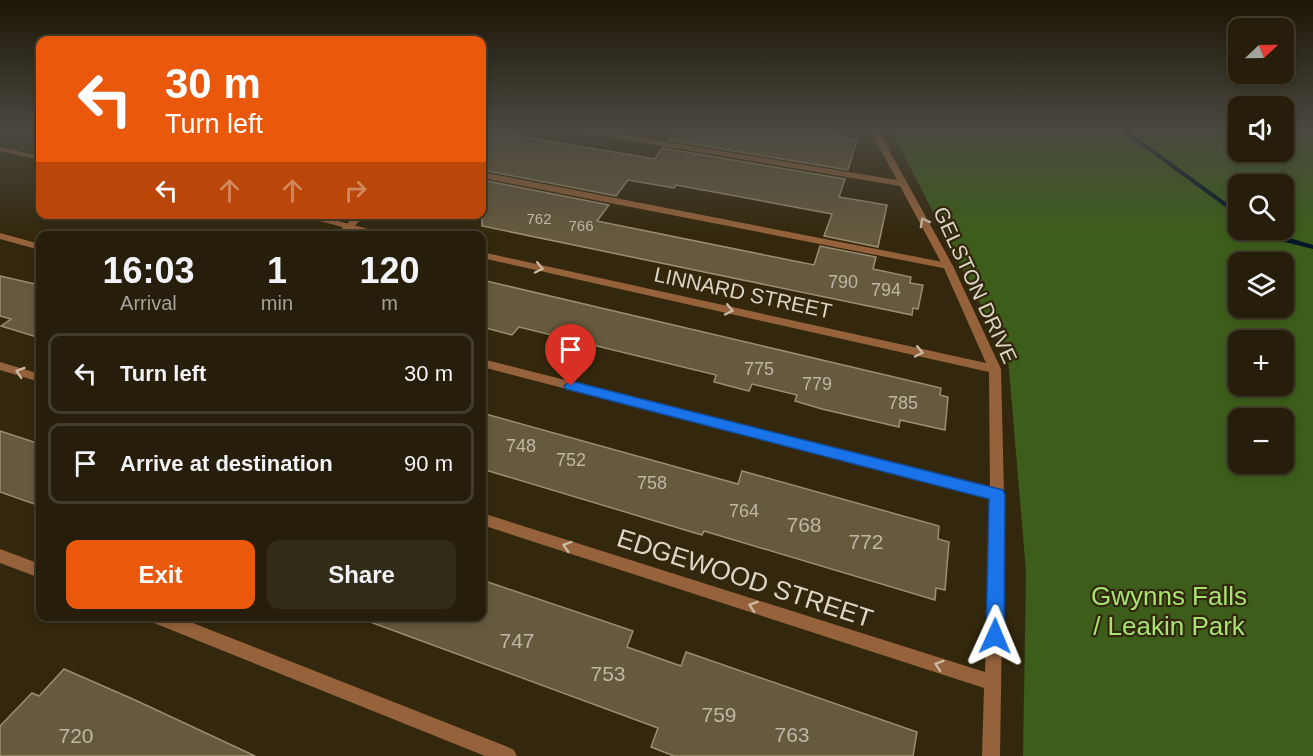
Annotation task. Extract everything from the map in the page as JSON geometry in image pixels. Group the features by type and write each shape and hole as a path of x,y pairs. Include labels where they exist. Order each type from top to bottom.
{"street":[{"path":"791,165 903,184"},
{"name":"GELSTON DRIVE","path":"893,165 948,266 995,369 998,495 992,756"},
{"path":"486,176 948,266"},
{"path":"319,219 370,231"},
{"path":"344,231 357,219"},
{"path":"0,236 36,246"},
{"name":"LINNARD STREET","path":"486,256 995,369"},
{"path":"486,364 998,495"},
{"path":"0,366 36,377"},
{"name":"EDGEWOOD STREET","path":"486,520 994,683"},
{"path":"0,555 36,570"},
{"path":"168,621 508,756"}],"green space":[{"name":"Gwynns Falls / Leakin Park","path":"909,165 1313,165 1313,756 1023,756 1026,572 1008,358"}],"building":[{"path":"486,165 764,165 845,179 839,197 887,205 878,247 824,236 832,214 676,185 674,188 628,180 616,196 486,171"},
{"path":"820,165 849,165 848,170"},
{"path":"486,181 609,205 597,221 814,265 820,246 876,257 873,269 911,277 910,283 923,285 918,309 913,308 912,315 482,226 482,219 486,219"},
{"path":"0,276 36,284 36,337 1,326 11,319 0,316"},
{"path":"486,281 941,388 940,395 948,397 945,430 900,420 899,427 822,409 795,401 797,395 752,384 749,391 714,382 716,375 519,327 512,335 486,328"},
{"path":"486,414 738,484 742,471 939,526 938,539 949,542 945,590 936,588 935,600 704,531 702,535 486,470"},
{"path":"0,431 36,443 36,505 0,492"},
{"path":"486,581 633,631 627,647 681,666 686,652 917,732 913,756 674,756 651,747 658,728 367,621 486,621"},
{"path":"64,669 255,756 0,756 0,726 32,693 39,696"}],"waterway":[{"path":"1171,165 1228,207"},
{"path":"1287,240 1313,247"}],"route":[{"path":"571,386 998,495 995,636"}]}
